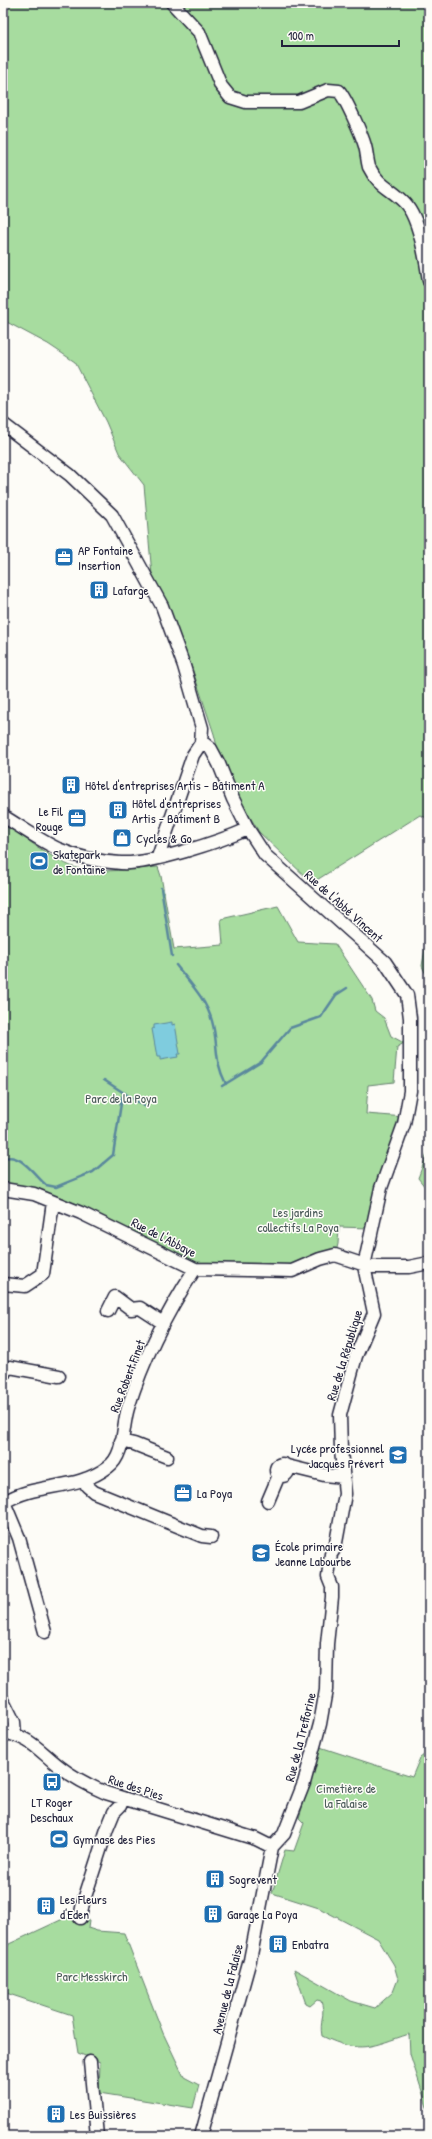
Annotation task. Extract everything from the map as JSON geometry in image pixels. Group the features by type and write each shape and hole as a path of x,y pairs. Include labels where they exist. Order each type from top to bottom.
{"street":[{"path":"172,3 200,32 221,86 230,97 246,102 299,102 328,90 339,91 347,104 365,146 368,165 375,178 381,185 407,204 415,221 426,260 429,281"},
{"path":"3,424 70,475 112,515 154,590 174,636 202,728 201,741 193,755 158,857"},
{"name":"Rue de l'Abbé Vincent","path":"201,741 210,749 219,764 233,799 248,829 265,855 386,962 407,995 410,1018 410,1092 404,1124 381,1188 364,1266"},
{"path":"3,816 46,843 71,854 122,863 158,857 230,837 248,829"},
{"name":"Rue de l'Abbaye","path":"3,1189 22,1191 53,1202 110,1226 195,1269 292,1271 320,1258 335,1255 364,1266 409,1267 429,1263"},
{"path":"3,1284 25,1286 43,1274 53,1202"},
{"name":"Rue de la République","path":"329,1627 332,1587 328,1577 331,1554 335,1548 345,1494 340,1416 356,1356 374,1313 364,1266"},
{"name":"Rue Robert Finet","path":"4,1502 22,1492 43,1487 71,1484 94,1477 110,1466 116,1458 131,1398 163,1323 175,1299 195,1269"},
{"path":"108,1311 111,1292 131,1309 140,1308 163,1323"},
{"path":"3,1376 6,1369 10,1367 59,1376"},
{"path":"121,1441 134,1444 167,1458"},
{"path":"268,1501 279,1475 276,1469 278,1465 284,1463 288,1466 324,1475 344,1477"},
{"path":"85,1479 87,1486 94,1492 202,1536 211,1537"},
{"path":"4,1502 19,1538 44,1632"},
{"name":"Rue de la Trefforine","path":"272,1847 284,1834 304,1783 314,1747 326,1690 329,1627"},
{"path":"3,1700 14,1722 15,1734"},
{"name":"Rue des Pies","path":"3,1732 26,1738 61,1768 91,1787 123,1799 256,1839 272,1847"},
{"path":"111,1795 110,1803 114,1812"},
{"path":"80,1918 82,1903 114,1812 120,1806 123,1799"},
{"name":"Avenue de la Falaise","path":"201,2136 239,2006 250,1960 272,1847"},
{"path":"90,2062 97,2136"}],"green space":[{"path":"3,3 429,3 429,819 420,815 312,883 259,832 223,772 214,734 192,668 152,575 144,485 119,453 106,422 75,362 48,344 3,320"},
{"name":"Parc de la Poya","path":"3,823 51,855 70,866 77,868 107,871 158,867 161,876 174,949 223,945 221,919 278,906 298,942 335,944 372,1000 375,1011 384,1018 391,1036 404,1043 397,1047 394,1082 368,1085 366,1114 405,1117 368,1228 339,1227 336,1252 296,1267 195,1264 144,1237 53,1199 3,1186"},
{"path":"429,926 429,981 422,966"},
{"path":"429,1149 429,1192 418,1178"},
{"name":"Cimetière de la Falaise","path":"320,1747 412,1777 420,1758 429,1751 429,2113 410,2054 409,2034 366,2047 357,2047 335,2042 322,2036 321,2026 323,2011 321,2001 317,2000 310,2006 306,2004 294,1969 351,2001 375,2008 393,1992 398,1979 394,1965 378,1939 319,1908 272,1893 285,1850 294,1851 304,1823 299,1818"},
{"name":"Parc Messkirch","path":"65,1918 89,1921 88,1928 97,1931 124,1933 163,2033 184,2077 199,2085 193,2108 99,2093 100,2062 78,2053 72,2015 3,1992 3,1955 9,1944"}],"water":[{"path":"172,1022 172,1025 175,1024 180,1054 177,1054 178,1057 160,1060 160,1057 157,1057 152,1029 154,1028 154,1025"}],"waterway":[{"path":"161,888 172,956"},
{"path":"176,965 197,992 209,1013 214,1030 219,1067 226,1084"},
{"path":"222,1086 261,1062 290,1028 321,1017 336,995 347,988"},
{"path":"104,1080 144,1106"},
{"path":"3,1159 9,1157 21,1161 46,1185 56,1187 93,1172 113,1155 122,1097 125,1093"}],"place":[{"name":"AP Fontaine Insertion","path":"64,557"},
{"name":"Lafarge","path":"99,590"},
{"name":"Hôtel d'entreprises Artis - Bâtiment A","path":"71,785"},
{"name":"Hôtel d'entreprises Artis - Bâtiment B","path":"118,810"},
{"name":"Le Fil Rouge","path":"77,818"},
{"name":"Cycles & Go","path":"122,838"},
{"name":"Skatepark de Fontaine","path":"39,861"},
{"name":"Lycée professionnel Jacques Prévert","path":"398,1455"},
{"name":"La Poya","path":"183,1493"},
{"name":"École primaire Jeanne Labourbe","path":"261,1553"},
{"name":"LT Roger Deschaux","path":"52,1782"},
{"name":"Gymnase des Pies","path":"59,1839"},
{"name":"Sogrevent","path":"215,1879"},
{"name":"Les Fleurs d'Eden","path":"46,1906"},
{"name":"Garage La Poya","path":"213,1914"},
{"name":"Enbatra","path":"278,1944"},
{"name":"Les Buissières","path":"56,2114"}],"park label":[{"name":"Les jardins collectifs La Poya","path":"298,1220"}]}
